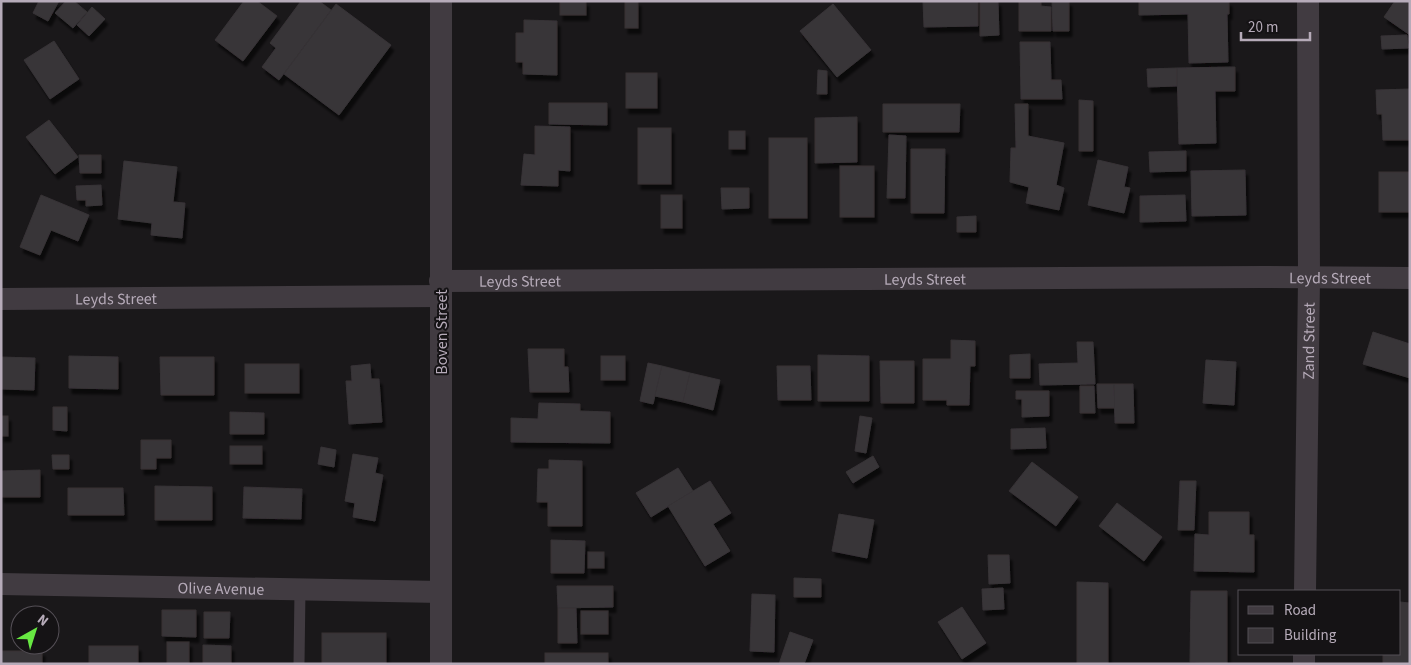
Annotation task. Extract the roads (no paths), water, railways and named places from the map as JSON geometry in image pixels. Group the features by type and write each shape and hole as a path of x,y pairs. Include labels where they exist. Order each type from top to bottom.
{"street":[{"name":"Boven Street","path":"441,1 441,664"},
{"name":"Zand Street","path":"1304,590 1309,278 1308,1"},
{"name":"Leyds Street","path":"1,299 441,289 1410,278"},
{"name":"Olive Avenue","path":"1,584 441,592"}],"lane":[{"path":"299,664 300,590"}]}
